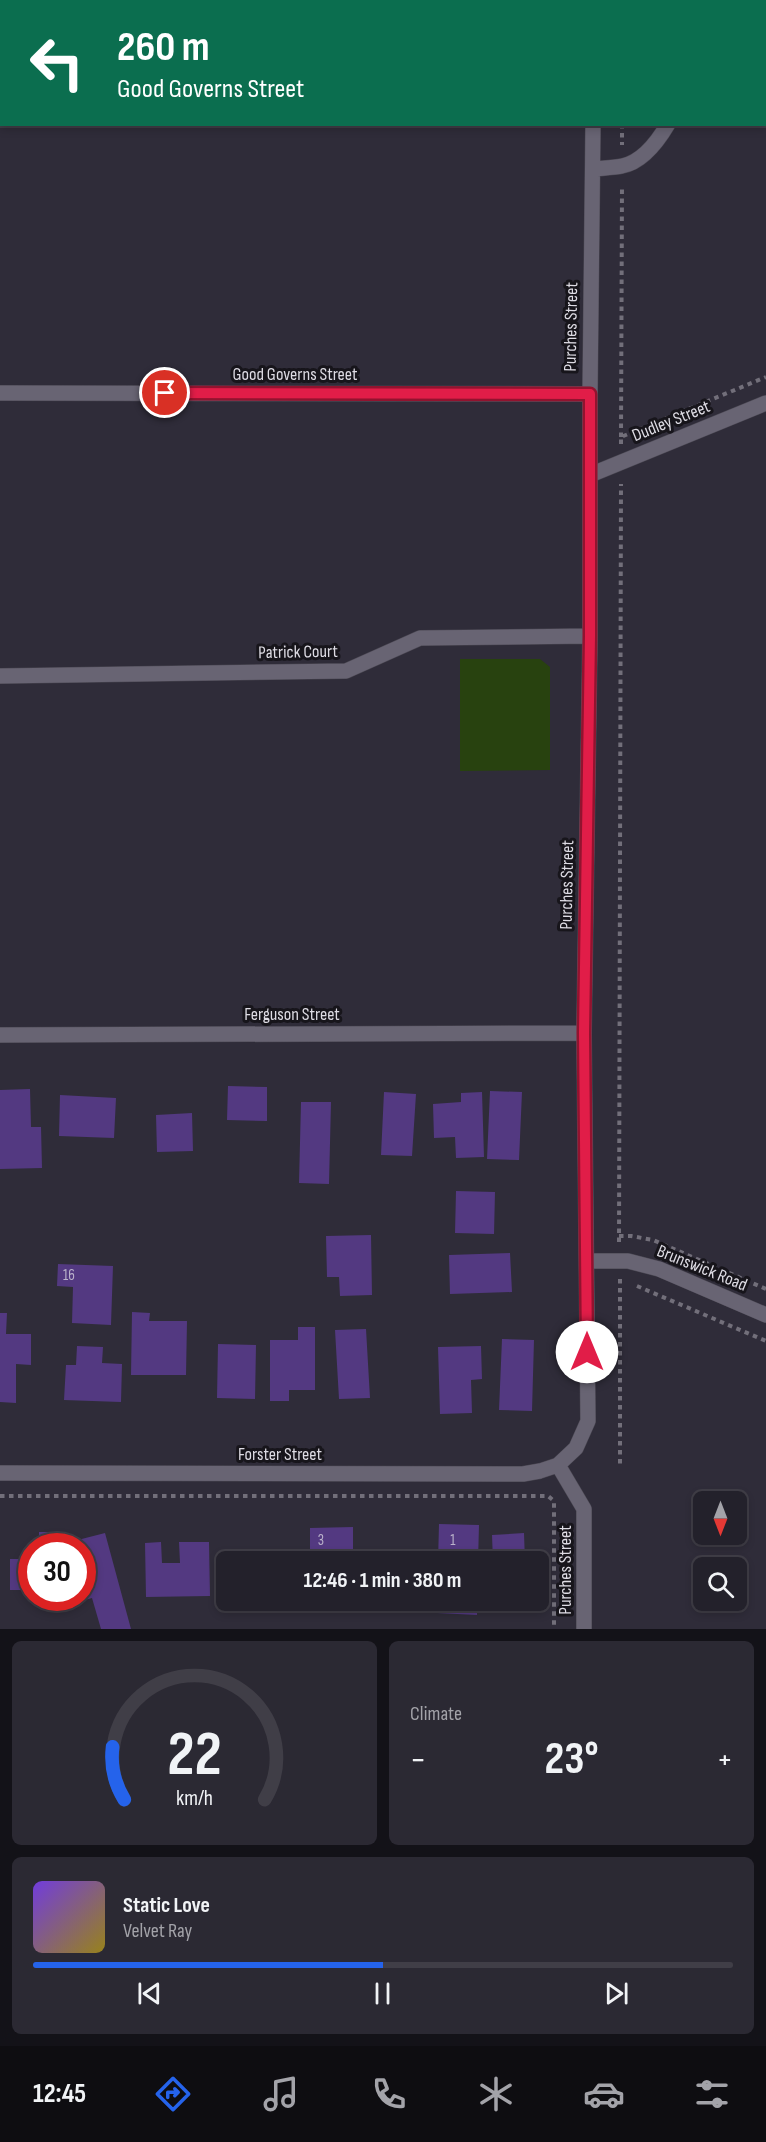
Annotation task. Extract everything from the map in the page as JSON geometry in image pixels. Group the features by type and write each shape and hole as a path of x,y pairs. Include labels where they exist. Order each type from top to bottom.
{"street":[{"name":"Purches Street","path":"584,1629 584,1509 558,1465 576,1448 588,1421 584,1033 590,636 593,126"},
{"path":"592,169 623,166 633,162 658,142 667,126"},
{"name":"Good Governs Street","path":"0,393 590,394"},
{"name":"Dudley Street","path":"590,475 766,403"},
{"name":"Patrick Court","path":"0,676 346,672 420,638 590,636"},
{"name":"Ferguson Street","path":"0,1035 584,1033"},
{"name":"Brunswick Road","path":"587,1261 628,1261 660,1269 766,1315"},
{"name":"Forster Street","path":"0,1473 523,1474 558,1465"}],"path":[{"path":"620,1466 623,166"},
{"path":"621,437 766,376"},
{"path":"619,1236 653,1240 766,1289"},
{"path":"620,1278 766,1341"},
{"path":"0,1496 548,1496 554,1501 554,1629"}],"green space":[{"path":"460,659 540,659 550,667 550,770 460,771"}],"building":[{"path":"228,1086 267,1087 267,1121 227,1120"},
{"path":"30,1089 31,1127 41,1127 42,1168 0,1169 0,1090"},
{"path":"490,1091 522,1092 519,1160 487,1159"},
{"path":"384,1092 416,1094 412,1156 381,1155"},
{"path":"482,1092 484,1157 456,1158 455,1137 434,1138 433,1104 461,1102 461,1093"},
{"path":"60,1095 116,1098 114,1138 59,1136"},
{"path":"301,1102 331,1102 329,1184 299,1183"},
{"path":"192,1113 193,1151 157,1152 156,1115"},
{"path":"456,1191 495,1192 494,1234 455,1233"},
{"path":"371,1235 372,1295 340,1296 339,1277 327,1277 326,1236"},
{"path":"510,1253 512,1292 450,1294 449,1255"},
{"path":"58,1264 113,1266 111,1325 72,1323 73,1287 57,1286"},
{"path":"132,1312 150,1313 149,1321 187,1321 186,1375 131,1375"},
{"path":"0,1313 7,1313 6,1334 31,1334 31,1365 16,1364 16,1403 0,1402"},
{"path":"298,1327 315,1327 315,1390 289,1390 289,1401 270,1401 270,1340 298,1340"},
{"path":"366,1329 370,1398 339,1399 335,1330"},
{"path":"502,1339 534,1340 532,1411 499,1410"},
{"path":"218,1344 256,1345 255,1399 217,1398"},
{"path":"77,1346 103,1347 102,1363 122,1364 121,1402 64,1400 66,1365 76,1365"},
{"path":"481,1346 482,1379 471,1380 472,1413 440,1414 438,1347"},
{"path":"439,1524 479,1525 478,1551 438,1551"},
{"path":"353,1527 353,1551 310,1551 310,1528"},
{"path":"39,1532 64,1532 64,1533"},
{"path":"105,1533 131,1629 101,1629 96,1611 96,1535"},
{"path":"524,1533 525,1551 493,1551 492,1535"},
{"path":"161,1542 162,1563 180,1563 179,1542 209,1542 210,1596 146,1597 145,1543"},
{"path":"10,1559 18,1559 18,1590 10,1590"},
{"path":"437,1611 477,1611 477,1615 437,1613"}],"route":[{"path":"165,393 590,394 590,636 584,1033 587,1352"}]}
